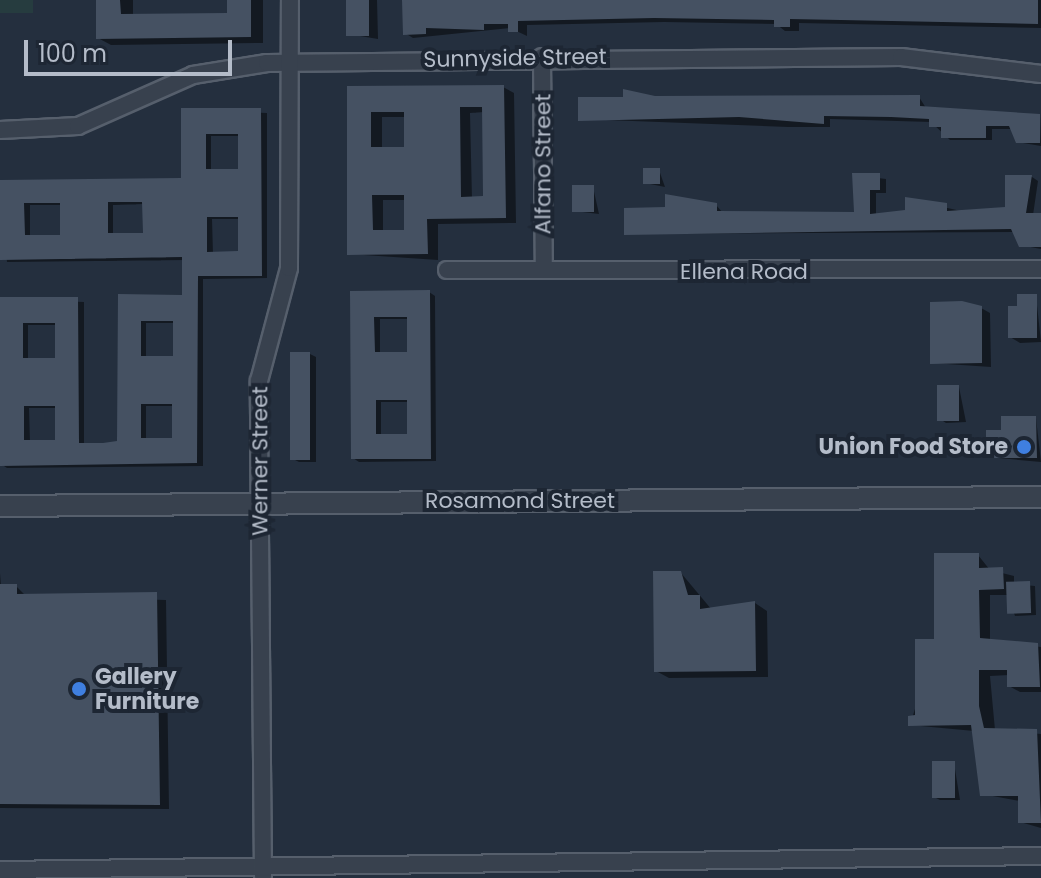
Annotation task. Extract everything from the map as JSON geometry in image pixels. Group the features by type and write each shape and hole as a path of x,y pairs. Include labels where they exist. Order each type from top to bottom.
{"street":[{"name":"Werner Street","path":"263,872 259,381 289,268 290,0"},
{"name":"Sunnyside Street","path":"0,130 78,126 193,75 292,62 542,57 901,57 1041,74"},
{"name":"Alfano Street","path":"542,57 544,270"},
{"name":"Ellena Road","path":"447,270 1041,269"},
{"name":"Rosamond Street","path":"0,506 1041,497"},
{"path":"0,870 263,872 1041,856"}],"green space":[{"path":"0,0 33,0 33,13 0,13"}],"building":[{"path":"96,0 120,0 121,14 227,13 227,0 251,0 251,37 96,39"},
{"path":"346,0 369,0 369,36 346,36"},
{"path":"402,0 1038,0 1038,24 790,19 790,27 774,27 774,20 654,18 518,21 518,32 508,32 508,24 484,24 484,30 426,28 426,34 403,35"},
{"path":"504,85 506,218 427,219 428,254 347,255 347,86","holes":["460,107 482,107 483,196 461,197","371,112 404,112 404,147 371,147","372,195 404,195 404,230 373,230"]},
{"path":"623,89 655,96 920,95 920,106 1040,114 1040,143 1016,143 1009,126 986,126 986,138 941,138 941,127 929,127 929,119 891,117 824,116 824,124 739,117 578,121 578,97 623,97"},
{"path":"181,108 261,108 262,276 198,276 197,463 0,466 0,297 78,297 79,443 117,441 118,294 182,295 182,257 0,260 0,180 181,178","holes":["206,134 238,134 238,169 206,169","108,202 142,202 143,233 108,233","24,203 60,203 60,235 25,235","207,217 238,217 238,251 207,252","141,321 173,321 173,356 141,356","23,323 55,323 55,358 23,358","141,404 172,404 172,438 141,438","24,406 55,406 55,440 24,440"]},
{"path":"643,168 660,168 660,184 643,184"},
{"path":"852,173 880,173 880,190 870,190 870,214 905,210 905,197 947,203 947,211 1005,207 1005,175 1032,175 1026,213 1041,213 1041,247 1019,247 1011,229 624,235 624,208 665,207 665,194 717,203 717,211 854,212"},
{"path":"572,185 594,185 594,212 572,212"},
{"path":"430,290 431,459 351,459 350,291","holes":["374,317 407,317 407,352 375,352","376,400 407,400 407,434 376,434"]},
{"path":"1017,294 1037,294 1037,338 1008,338 1008,306 1017,306"},
{"path":"962,301 982,306 982,363 930,364 930,302"},
{"path":"290,352 310,352 310,460 290,460"},
{"path":"937,385 959,385 959,421 937,421"},
{"path":"1001,416 1036,416 1037,458 986,458 986,430 1001,430"},
{"path":"934,553 979,553 979,568 1003,567 1004,589 979,590 980,638 1038,643 1040,687 1007,687 1007,670 979,670 979,706 984,728 1037,729 1041,823 1018,823 1018,796 980,796 971,725 908,726 908,716 915,715 915,639 934,639"},
{"path":"653,571 681,571 688,595 700,595 700,609 755,601 756,671 654,672"},
{"path":"1030,581 1031,613 1007,614 1006,582"},
{"name":"Gallery Furniture","path":"0,584 17,584 17,594 157,592 160,805 0,804"},
{"path":"932,761 955,761 955,798 932,798"}],"place":[{"name":"Union Food Store","path":"1024,447"},
{"name":"Gallery Furniture","path":"79,689"}]}
